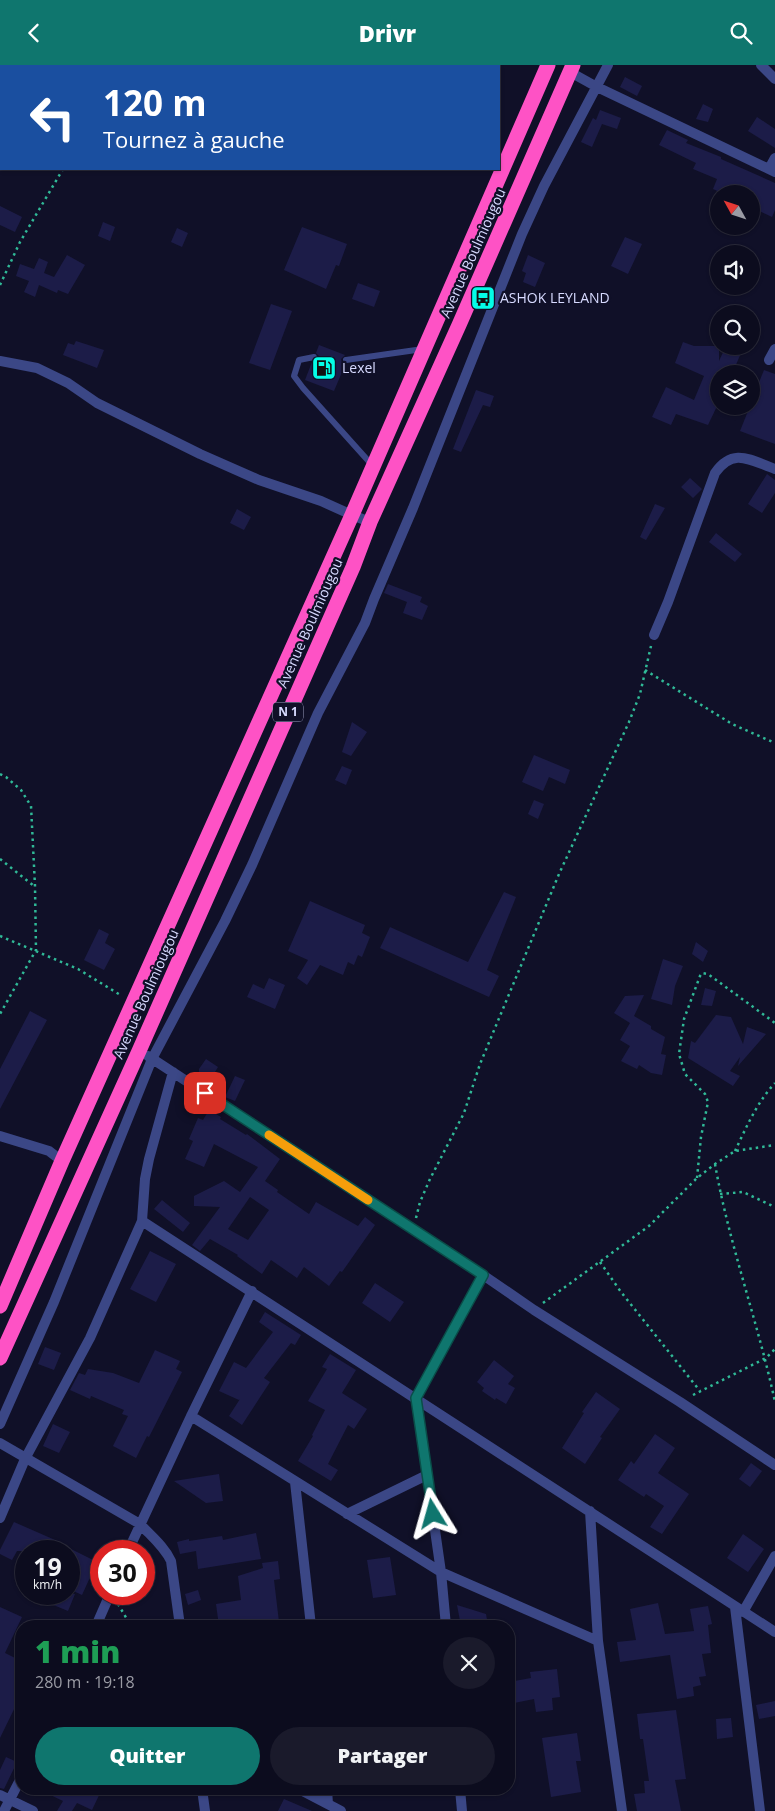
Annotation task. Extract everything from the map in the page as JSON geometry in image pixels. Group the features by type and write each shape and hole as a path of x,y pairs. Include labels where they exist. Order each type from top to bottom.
{"highway":[{"name":"Avenue Boulmiougou","path":"0,1306 62,1161 352,515 548,65"},
{"name":"Avenue Boulmiougou","path":"0,1358 146,1055 353,567 370,522 571,69"}],"street":[{"path":"0,1424 54,1302 146,1055 225,921 252,865 318,713 365,623 413,508 522,233 544,186 608,65"},
{"path":"761,65 775,79"},
{"path":"571,69 597,87 772,171 775,158"},
{"path":"769,361 775,349"},
{"path":"0,361 37,368 68,383 97,403 200,454 370,522"},
{"path":"654,635 715,473 729,459 741,457 775,469"},
{"path":"146,1055 534,1310 680,1402 775,1465"},
{"path":"0,1518 25,1459 90,1339 142,1221 145,1179 149,1159 173,1072"},
{"path":"0,1136 49,1151 62,1161"},
{"path":"142,1221 775,1632"},
{"path":"445,1620 441,1572 416,1398 483,1275"},
{"path":"133,1540 252,1291"},
{"path":"191,1416 441,1572 598,1641"},
{"path":"0,1443 140,1524 166,1551 170,1561 179,1620"},
{"path":"346,1514 427,1475"},
{"path":"295,1482 310,1620"},
{"path":"590,1511 598,1641 622,1811"},
{"path":"760,1811 739,1610 775,1557"},
{"path":"100,1620 109,1605"},
{"path":"4,1811 5,1797 15,1785"},
{"path":"203,1795 204,1811"},
{"path":"311,1795 341,1811"},
{"path":"327,1795 328,1804"},
{"path":"461,1795 462,1811"},
{"path":"5,1797 33,1811"}],"lane":[{"path":"346,361 424,349"},
{"path":"314,357 299,360 294,376 373,466"}],"path":[{"path":"0,285 20,242 62,170"},
{"path":"413,1229 420,1202 464,1113 483,1055 556,881 629,723 640,694 644,670 654,635"},
{"path":"644,670 732,724 775,743"},
{"path":"0,774 22,790 31,806 36,950 0,1014"},
{"path":"0,859 35,886"},
{"path":"0,936 78,969 134,1003"},
{"path":"697,1178 701,1137 708,1102 705,1094 685,1074 679,1054 684,1019 700,976 702,973 708,973 775,1023"},
{"path":"735,1151 755,1110 775,1083"},
{"path":"534,1310 649,1226 697,1178 715,1164 735,1151 775,1145"},
{"path":"715,1164 720,1194 766,1358 775,1401"},
{"path":"720,1194 743,1192 775,1207"},
{"path":"600,1262 632,1306 700,1391"},
{"path":"680,1402 766,1358 775,1349"},
{"path":"118,1605 127,1620"}],"building":[{"path":"625,77 642,86 637,96 620,87"},
{"path":"703,104 713,109 708,122 696,119"},
{"path":"600,110 621,118 617,129 602,124 592,147 581,142 593,118 596,120"},
{"path":"757,117 775,129 775,148 748,131"},
{"path":"667,130 688,140 686,143 721,157 721,159 775,183 775,210 772,217 760,211 760,185 715,185 717,179 693,169 696,163 659,145"},
{"path":"0,206 22,217 15,232 0,225"},
{"path":"103,222 115,227 110,241 98,236"},
{"path":"302,227 347,244 339,266 336,265 326,289 284,270"},
{"path":"177,228 188,233 182,247 171,242"},
{"path":"625,237 642,244 628,274 611,266"},
{"path":"67,255 85,265 68,294 58,290 57,293 39,285 35,297 24,292 29,281 16,276 20,264 34,269 39,258 48,262 44,273 54,277"},
{"path":"528,255 545,263 535,287 523,282 526,273 522,271"},
{"path":"358,283 380,291 374,307 352,299"},
{"path":"271,304 292,311 270,370 249,363"},
{"path":"76,341 104,350 97,368 63,355 68,343 74,345"},
{"path":"683,342 694,346 710,346 710,355 719,355 719,361 722,355 740,355 736,365 710,365 710,415 713,415 708,425 676,414 671,425 652,417 666,387 694,400 704,376 675,363"},
{"path":"319,345 345,355 341,359 345,365 334,391 305,380 312,362 319,359 316,353"},
{"path":"764,370 775,374 775,444 740,431 746,415 760,415 760,380"},
{"path":"476,390 494,396 490,407 483,405 461,452 453,449"},
{"path":"767,474 775,480 775,493 762,513 748,504"},
{"path":"690,478 702,489 693,498 681,487"},
{"path":"655,504 665,508 646,540 640,537"},
{"path":"237,509 251,517 244,530 230,523"},
{"path":"716,533 742,554 735,562 709,542"},
{"path":"388,584 422,597 420,602 428,606 422,620 403,613 407,602 384,593"},
{"path":"352,722 367,732 351,756 342,752"},
{"path":"534,755 570,770 565,784 549,777 543,791 522,782"},
{"path":"342,766 352,770 346,785 335,780"},
{"path":"534,800 544,804 538,819 528,814"},
{"path":"504,892 516,897 487,970 499,976 489,997 380,948 390,927 468,962"},
{"path":"310,901 365,925 362,933 370,937 362,957 358,955 354,965 348,962 343,975 320,965 307,985 297,978 308,960 288,951"},
{"path":"99,929 109,934 105,943 115,949 104,970 84,960"},
{"path":"696,942 708,951 703,962 692,954"},
{"path":"663,959 683,966 675,986 672,1005 651,999"},
{"path":"269,978 285,985 275,1009 247,997 253,984 264,989"},
{"path":"705,988 716,991 712,1006 701,1005"},
{"path":"644,995 634,1016 665,1037 661,1054 666,1055 662,1075 651,1073 639,1065 637,1069 621,1061 630,1046 620,1040 630,1023 614,1013 625,996"},
{"path":"30,1011 47,1020 0,1109 0,1069"},
{"path":"716,1015 731,1017 743,1044 747,1027 766,1034 738,1066 740,1057 730,1071 740,1076 733,1086 688,1058 691,1041 695,1043"},
{"path":"206,1059 218,1067 210,1080 199,1074 199,1069"},
{"path":"235,1076 245,1080 235,1101 225,1097"},
{"path":"209,1110 221,1117 220,1119 247,1134 280,1159 265,1181 278,1190 277,1192 309,1214 316,1202 358,1226 365,1217 375,1225 342,1272 340,1271 329,1286 304,1267 297,1278 271,1260 262,1274 238,1255 210,1239 200,1251 192,1245 220,1207 194,1206 194,1196 224,1181 240,1192 258,1167 214,1144 204,1167 185,1159 193,1141 189,1139 198,1118 203,1120","holes":["250,1197 269,1210 248,1240 228,1229"]},
{"path":"162,1200 190,1223 183,1232 154,1209"},
{"path":"150,1251 176,1264 156,1302 130,1289"},
{"path":"375,1283 404,1302 390,1322 362,1303"},
{"path":"265,1312 301,1335 295,1345 291,1343 264,1378 270,1382 242,1425 229,1416 240,1399 219,1391 234,1362 246,1368 273,1332 259,1322"},
{"path":"45,1347 61,1353 54,1370 38,1364"},
{"path":"155,1350 180,1361 176,1369 182,1372 149,1437 147,1436 136,1458 113,1446 128,1416 122,1414 124,1410 91,1396 90,1399 70,1390 79,1373 85,1375 88,1369 113,1373 139,1383"},
{"path":"330,1354 356,1370 342,1393 367,1409 354,1429 348,1425 328,1464 338,1470 331,1481 298,1461 313,1436 325,1410 308,1401 327,1369 322,1367"},
{"path":"494,1360 514,1376 508,1384 515,1388 506,1404 496,1398 495,1400 482,1391 484,1388 477,1382"},
{"path":"596,1392 620,1409 600,1437 602,1438 585,1464 562,1448 584,1413 582,1412"},
{"path":"53,1424 70,1432 59,1453 43,1446"},
{"path":"655,1434 675,1448 658,1473 689,1494 662,1534 650,1527 664,1506 646,1494 644,1497 618,1480 631,1461 634,1464"},
{"path":"751,1463 762,1471 750,1487 739,1479"},
{"path":"219,1474 223,1501 206,1503 174,1481"},
{"path":"14,1522 55,1540 15,1540 15,1555 12,1560 0,1554 0,1550"},
{"path":"256,1533 261,1559 198,1569 196,1551 180,1554 177,1542 222,1536 223,1540"},
{"path":"743,1534 764,1549 748,1572 727,1558"},
{"path":"80,1554 90,1558 90,1577 82,1595 80,1594"},
{"path":"390,1557 396,1595 373,1598 367,1560"},
{"path":"278,1561 280,1579 274,1580 279,1620 218,1620 216,1604 241,1600 238,1576 263,1568 262,1563"},
{"path":"198,1590 201,1600 188,1605 185,1594"},
{"path":"658,1603 665,1634 694,1631 690,1609 708,1606 712,1624 708,1625 711,1653 702,1654 706,1676 699,1677 701,1685 693,1687 694,1696 677,1699 670,1655 620,1662 617,1642 636,1640 630,1609"},
{"path":"54,1605 70,1605 68,1611"},
{"path":"457,1605 486,1614 487,1620 460,1620"},
{"path":"0,1607 22,1617 21,1620 15,1620 15,1632 5,1653 15,1658 15,1707 0,1738"},
{"path":"557,1669 560,1697 552,1698 553,1710 536,1712 534,1699 515,1703 515,1681 531,1678 530,1672"},
{"path":"775,1701 775,1716 759,1719 756,1705"},
{"path":"676,1710 686,1779 675,1780 681,1811 637,1811 634,1794 645,1793 644,1781 649,1781 637,1714"},
{"path":"731,1718 733,1737 717,1739 716,1719"},
{"path":"577,1733 581,1761 576,1761 581,1792 551,1797 542,1738"},
{"path":"6,1757 15,1761 15,1766 4,1789 0,1788 0,1770"},
{"path":"50,1795 99,1795 92,1810 77,1803 72,1811 57,1811 63,1801"},
{"path":"284,1799 312,1811 278,1811"}],"slow traffic":[{"path":"269,1135 368,1200"}],"place":[{"name":"ASHOK LEYLAND","path":"483,298"},
{"name":"Lexel","path":"324,368"}],"route":[{"path":"205,1093 483,1275 416,1398 433,1514"}]}
